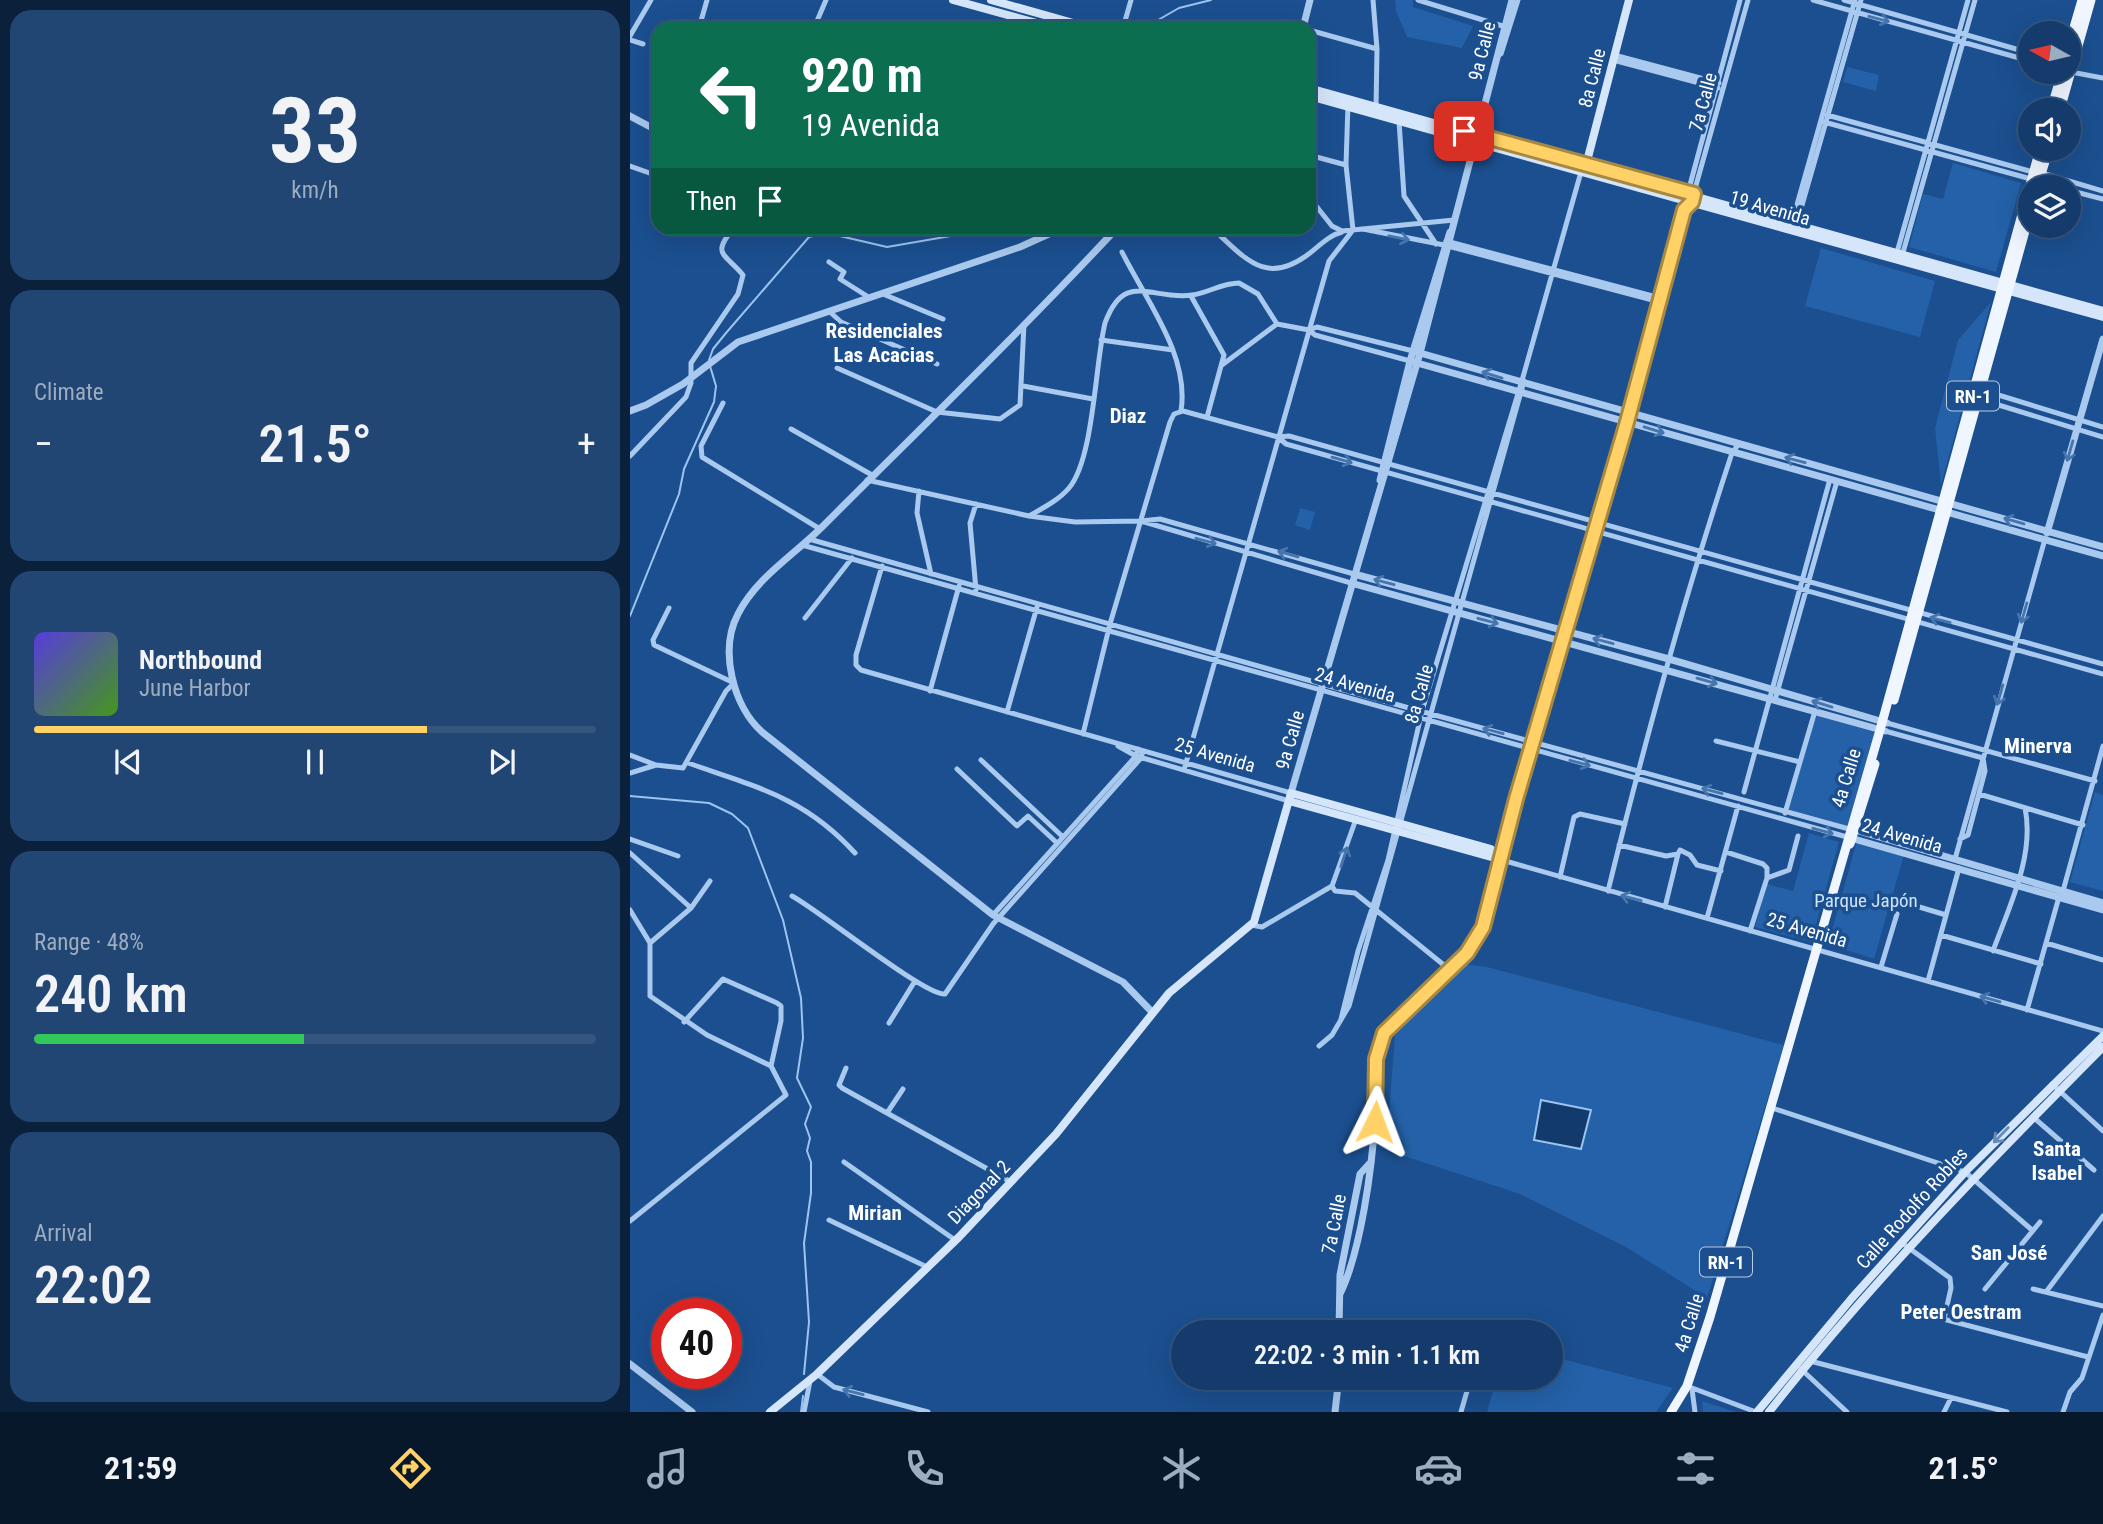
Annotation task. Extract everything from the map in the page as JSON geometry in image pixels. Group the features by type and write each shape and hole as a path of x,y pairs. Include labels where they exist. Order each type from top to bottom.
{"main road":[{"path":"953,0 1030,21"},
{"path":"990,0 1020,4 1070,21"},
{"name":"8a Calle","path":"1583,168 1629,0"},
{"path":"2076,21 2082,0"},
{"path":"2081,33 2091,0"},
{"name":"19 Avenida","path":"1316,91 1348,103 2006,287 2103,317"},
{"name":"19 Avenida","path":"1316,97 1348,103"},
{"name":"19 Avenida","path":"1376,111 1399,121 1583,168"},
{"name":"7a Calle","path":"1502,860 1531,746 1689,200"},
{"name":"4a Calle","path":"1672,1412 1689,1388 1772,1108 1883,726 2019,238"},
{"name":"4a Calle","path":"1945,507 1981,395 2006,287 2022,238"},
{"name":"19 Avenida","path":"2006,287 2103,311"},
{"name":"25 Avenida","path":"1290,797 1356,819 1398,827"},
{"name":"25 Avenida","path":"1290,797 1491,849 1502,860"},
{"name":"9a Calle","path":"1251,925 1258,911 1290,797"},
{"name":"Diagonal 2","path":"770,1412 814,1377 955,1240 1076,1110 1152,1012 1190,975 1251,925"},
{"name":"Calle Rodolfo Robles","path":"1905,1246 2033,1117 2055,1087 2103,1034"},
{"name":"Calle Rodolfo Robles","path":"1756,1412 1905,1246 1965,1171 2026,1110 2103,1047"},
{"name":"Calle Rodolfo Robles","path":"1769,1412 1799,1367"}],"street":[{"path":"643,44 630,38 651,0"},
{"path":"701,21 707,0"},
{"path":"817,21 826,0"},
{"path":"1126,21 1131,0"},
{"path":"1305,21 1310,0"},
{"path":"1373,0 1377,49 1376,111"},
{"path":"1418,0 1507,27 1518,0"},
{"name":"9a Calle","path":"1290,797 1380,488 1445,244 1451,232 1490,86 1491,73 1507,27 1512,0"},
{"name":"7a Calle","path":"1689,200 1740,0"},
{"name":"7a Calle","path":"1720,86 1748,0"},
{"path":"1813,0 2018,50"},
{"path":"1844,0 1857,2 2018,57"},
{"path":"1899,257 1961,37 1968,0"},
{"path":"1961,37 1975,0"},
{"path":"1793,227 1857,2"},
{"path":"1316,32 1377,49"},
{"path":"1614,57 1720,86"},
{"path":"2081,73 2103,78"},
{"path":"1184,770 1331,256 1353,230 1346,165 1348,103"},
{"path":"1826,114 2027,175"},
{"path":"630,116 651,127"},
{"path":"1399,121 1404,196 1423,223 1445,244"},
{"path":"1824,122 2024,175"},
{"path":"1316,157 1346,165"},
{"path":"630,166 651,174"},
{"name":"8a Calle","path":"1319,1046 1332,1035 1341,1019 1356,970 1430,713 1458,601 1583,168"},
{"path":"2081,187 2103,191"},
{"path":"2081,193 2103,199"},
{"path":"1316,206 1332,226 1345,232"},
{"path":"1220,235 1252,262 1272,270 1295,264 1331,237 1345,232 1454,220"},
{"path":"1363,229 1445,244 1660,300"},
{"path":"630,456 683,401 691,378 691,363 723,318 744,280 742,273 723,256 721,249 730,235"},
{"path":"630,411 646,405 691,378 735,344 756,335 1020,247 1046,235"},
{"path":"1110,235 820,529 760,583 737,615 731,644 734,683 747,716 762,732 996,917 1123,982 1152,1012"},
{"path":"1083,734 1170,422 1179,412 1182,389 1173,349 1122,251"},
{"path":"829,262 844,272 840,279 870,298"},
{"path":"1030,516 1063,493 1074,481 1093,399 1101,340 1111,308 1124,294 1140,290 1191,296 1228,284 1245,285 1258,294 1277,324 1309,330 1315,335 1413,362 1522,386"},
{"path":"883,294 943,319"},
{"path":"1191,296 1222,348 1222,365 1207,417"},
{"path":"830,312 841,322 937,363"},
{"path":"837,368 937,412 996,419 1020,408 1024,324"},
{"path":"1222,365 1277,324"},
{"path":"1309,330 1317,327 1416,352 1522,386 1738,445 1945,507 2046,535 2103,547"},
{"path":"1927,981 1946,915 1960,839 2103,339"},
{"path":"1101,340 1173,349"},
{"path":"1023,386 1093,399"},
{"path":"1981,395 2103,427"},
{"path":"1981,395 2103,437"},
{"path":"723,403 701,446 702,457 820,529"},
{"path":"1179,412 1278,437 1289,436 1488,500 1698,555 2103,674"},
{"path":"1628,417 1732,453 1945,507"},
{"path":"791,429 870,477 919,491 1030,516 1075,522 1160,519 1669,659 1883,726 2095,781"},
{"path":"1608,891 1638,770 1698,555 1732,453 1738,445"},
{"path":"1384,468 1490,493 1594,526"},
{"path":"1744,792 1833,480"},
{"path":"919,491 916,508 931,574"},
{"path":"976,504 970,523 976,590"},
{"path":"1141,521 1455,612 1815,711 1883,726"},
{"path":"2046,535 2103,556"},
{"name":"24 Avenida","path":"809,539 931,574 959,585"},
{"name":"24 Avenida","path":"802,545 1037,607 1321,688 1427,722 1638,770 1784,816 2017,882 2103,903"},
{"path":"805,618 852,558"},
{"name":"25 Avenida","path":"882,566 856,655 856,665 865,671 1083,734 1184,770 1290,797"},
{"path":"930,691 959,585"},
{"path":"1007,712 1037,607"},
{"path":"669,608 653,640 654,645 734,683"},
{"name":"8a Calle","path":"1398,827 1422,711 1455,612"},
{"path":"1914,617 2016,640 2103,664"},
{"path":"630,755 656,765 680,769 688,763 726,691 734,683"},
{"name":"24 Avenida","path":"1321,688 1430,713 1636,778 1784,816"},
{"path":"1784,816 1815,711"},
{"path":"1716,741 1800,762"},
{"path":"2027,1010 2083,825 2103,746"},
{"path":"996,917 1140,754"},
{"path":"792,896 830,919 915,981 943,995 950,990 996,917 1057,843 1140,754"},
{"name":"25 Avenida","path":"1140,754 1186,763 1290,797"},
{"path":"1960,839 1968,835 1985,771 1984,754"},
{"path":"982,760 1063,837"},
{"path":"688,763 758,785 783,797 824,822 855,853"},
{"path":"630,773 656,765"},
{"path":"957,769 1017,826 1028,816 1057,843"},
{"path":"2093,789 2103,792"},
{"path":"1979,794 2083,825"},
{"path":"1707,918 1738,806"},
{"path":"1993,951 2017,882 2028,835 2025,808"},
{"path":"1560,877 1574,817 1580,814 1625,824"},
{"path":"1251,925 1262,927 1332,886 1340,870 1356,819"},
{"path":"1767,878 1789,870 1798,836"},
{"path":"630,839 678,856"},
{"path":"1619,845 1666,856 1678,854"},
{"path":"1665,907 1680,850 1685,851 1697,864 1721,871"},
{"path":"1726,852 1763,864 1767,878 1750,931"},
{"path":"630,853 691,908"},
{"name":"7a Calle","path":"1339,1320 1340,1275 1360,1174 1369,1164 1375,1122 1378,1047 1384,1033 1467,953 1483,927 1502,860"},
{"name":"25 Avenida","path":"1502,860 1881,967 2103,1034"},
{"path":"650,943 691,908 710,881"},
{"path":"1332,886 1335,891 1352,891 1450,970"},
{"name":"24 Avenida","path":"2061,894 2103,910"},
{"path":"1906,904 1946,915"},
{"path":"630,910 650,943 649,995 684,1022 771,1066 786,1095 630,1221"},
{"path":"1881,967 1897,914"},
{"path":"1941,936 2041,964"},
{"path":"2046,943 2103,960"},
{"path":"684,1022 723,979 777,1003 781,1006 781,1021 771,1066"},
{"path":"889,1023 915,981"},
{"path":"846,1068 840,1086 1010,1182"},
{"path":"2055,1087 2103,1130"},
{"path":"887,1112 903,1089"},
{"path":"1772,1108 1965,1171 2032,1230"},
{"path":"2026,1110 2094,1170"},
{"path":"844,1162 955,1240"},
{"path":"2046,1292 2103,1216"},
{"path":"829,1220 927,1267"},
{"path":"1985,1289 2040,1222"},
{"path":"1905,1246 1950,1278 1951,1288 1944,1319"},
{"path":"2033,1289 2103,1306"},
{"path":"1928,1315 2088,1357"},
{"path":"2063,1412 2070,1392 2082,1378 2103,1315"},
{"path":"1806,1359 2007,1412"},
{"path":"630,1364 692,1412"},
{"path":"1799,1367 1847,1412"},
{"path":"804,1412 814,1377 834,1387 928,1412"},
{"path":"1689,1388 1695,1412"},
{"path":"1689,1388 1756,1412"},
{"path":"1335,1412 1338,1390"},
{"path":"1461,1412 1467,1390"},
{"path":"1944,1412 1951,1398"},
{"path":"890,1410 892,1402"}],"green space":[{"path":"1395,0 1413,0 1413,7 1473,26 1462,48 1407,37 1396,11"},
{"path":"1847,67 1879,75 1876,91 1843,82"},
{"path":"1953,163 2018,182 2018,194 1996,272 1909,247 1923,194 1943,199"},
{"path":"1821,248 1935,281 1920,337 1805,306"},
{"path":"1991,302 1941,485 1935,428 1958,340"},
{"path":"1300,508 1315,512 1310,530 1295,525"},
{"path":"1816,711 1880,730 1849,828 1786,812"},
{"path":"2095,792 2103,795 2103,891 2070,882"},
{"path":"1809,833 1839,842 1811,942 1755,927 1766,884 1793,891"},
{"name":"Parque Japón","path":"1857,841 1904,855 1874,959 1828,944"},
{"path":"1462,964 1487,967 1784,1045 1707,1298 1626,1247 1520,1194 1386,1150 1395,1036"},
{"path":"1563,1359 1673,1388 1656,1412 1487,1412 1493,1390 1563,1390"},
{"path":"1702,1401 1736,1412 1703,1412"}],"shaded area":[{"path":"1541,1100 1591,1110 1581,1149 1534,1140"}],"waterway":[{"path":"1156,21 1179,8 1211,0"},
{"path":"709,360 713,349 726,333 809,237 818,235"},
{"path":"836,235 887,247 956,235"},
{"path":"630,616 679,494 684,469 714,402 716,386 710,366"},
{"path":"630,796 709,803 732,814 748,828 783,920 801,998 803,1038 797,1078 811,1107 805,1124 810,1138 807,1151 811,1162 811,1193 804,1243 809,1322 804,1374"},
{"path":"801,1412 803,1396"}],"district":[{"name":"Residenciales Las Acacias","path":"884,343"},
{"name":"Diaz","path":"1128,416"},
{"name":"Minerva","path":"2038,746"},
{"name":"Santa Isabel","path":"2057,1161"},
{"name":"Mirian","path":"875,1213"},
{"name":"San José","path":"2009,1253"},
{"name":"Peter Oestram","path":"1961,1312"}],"route":[{"path":"1375,1122 1376,1059 1384,1033 1467,953 1483,927 1516,799 1595,522 1627,422 1684,210 1692,202 1694,194 1464,131"}]}
